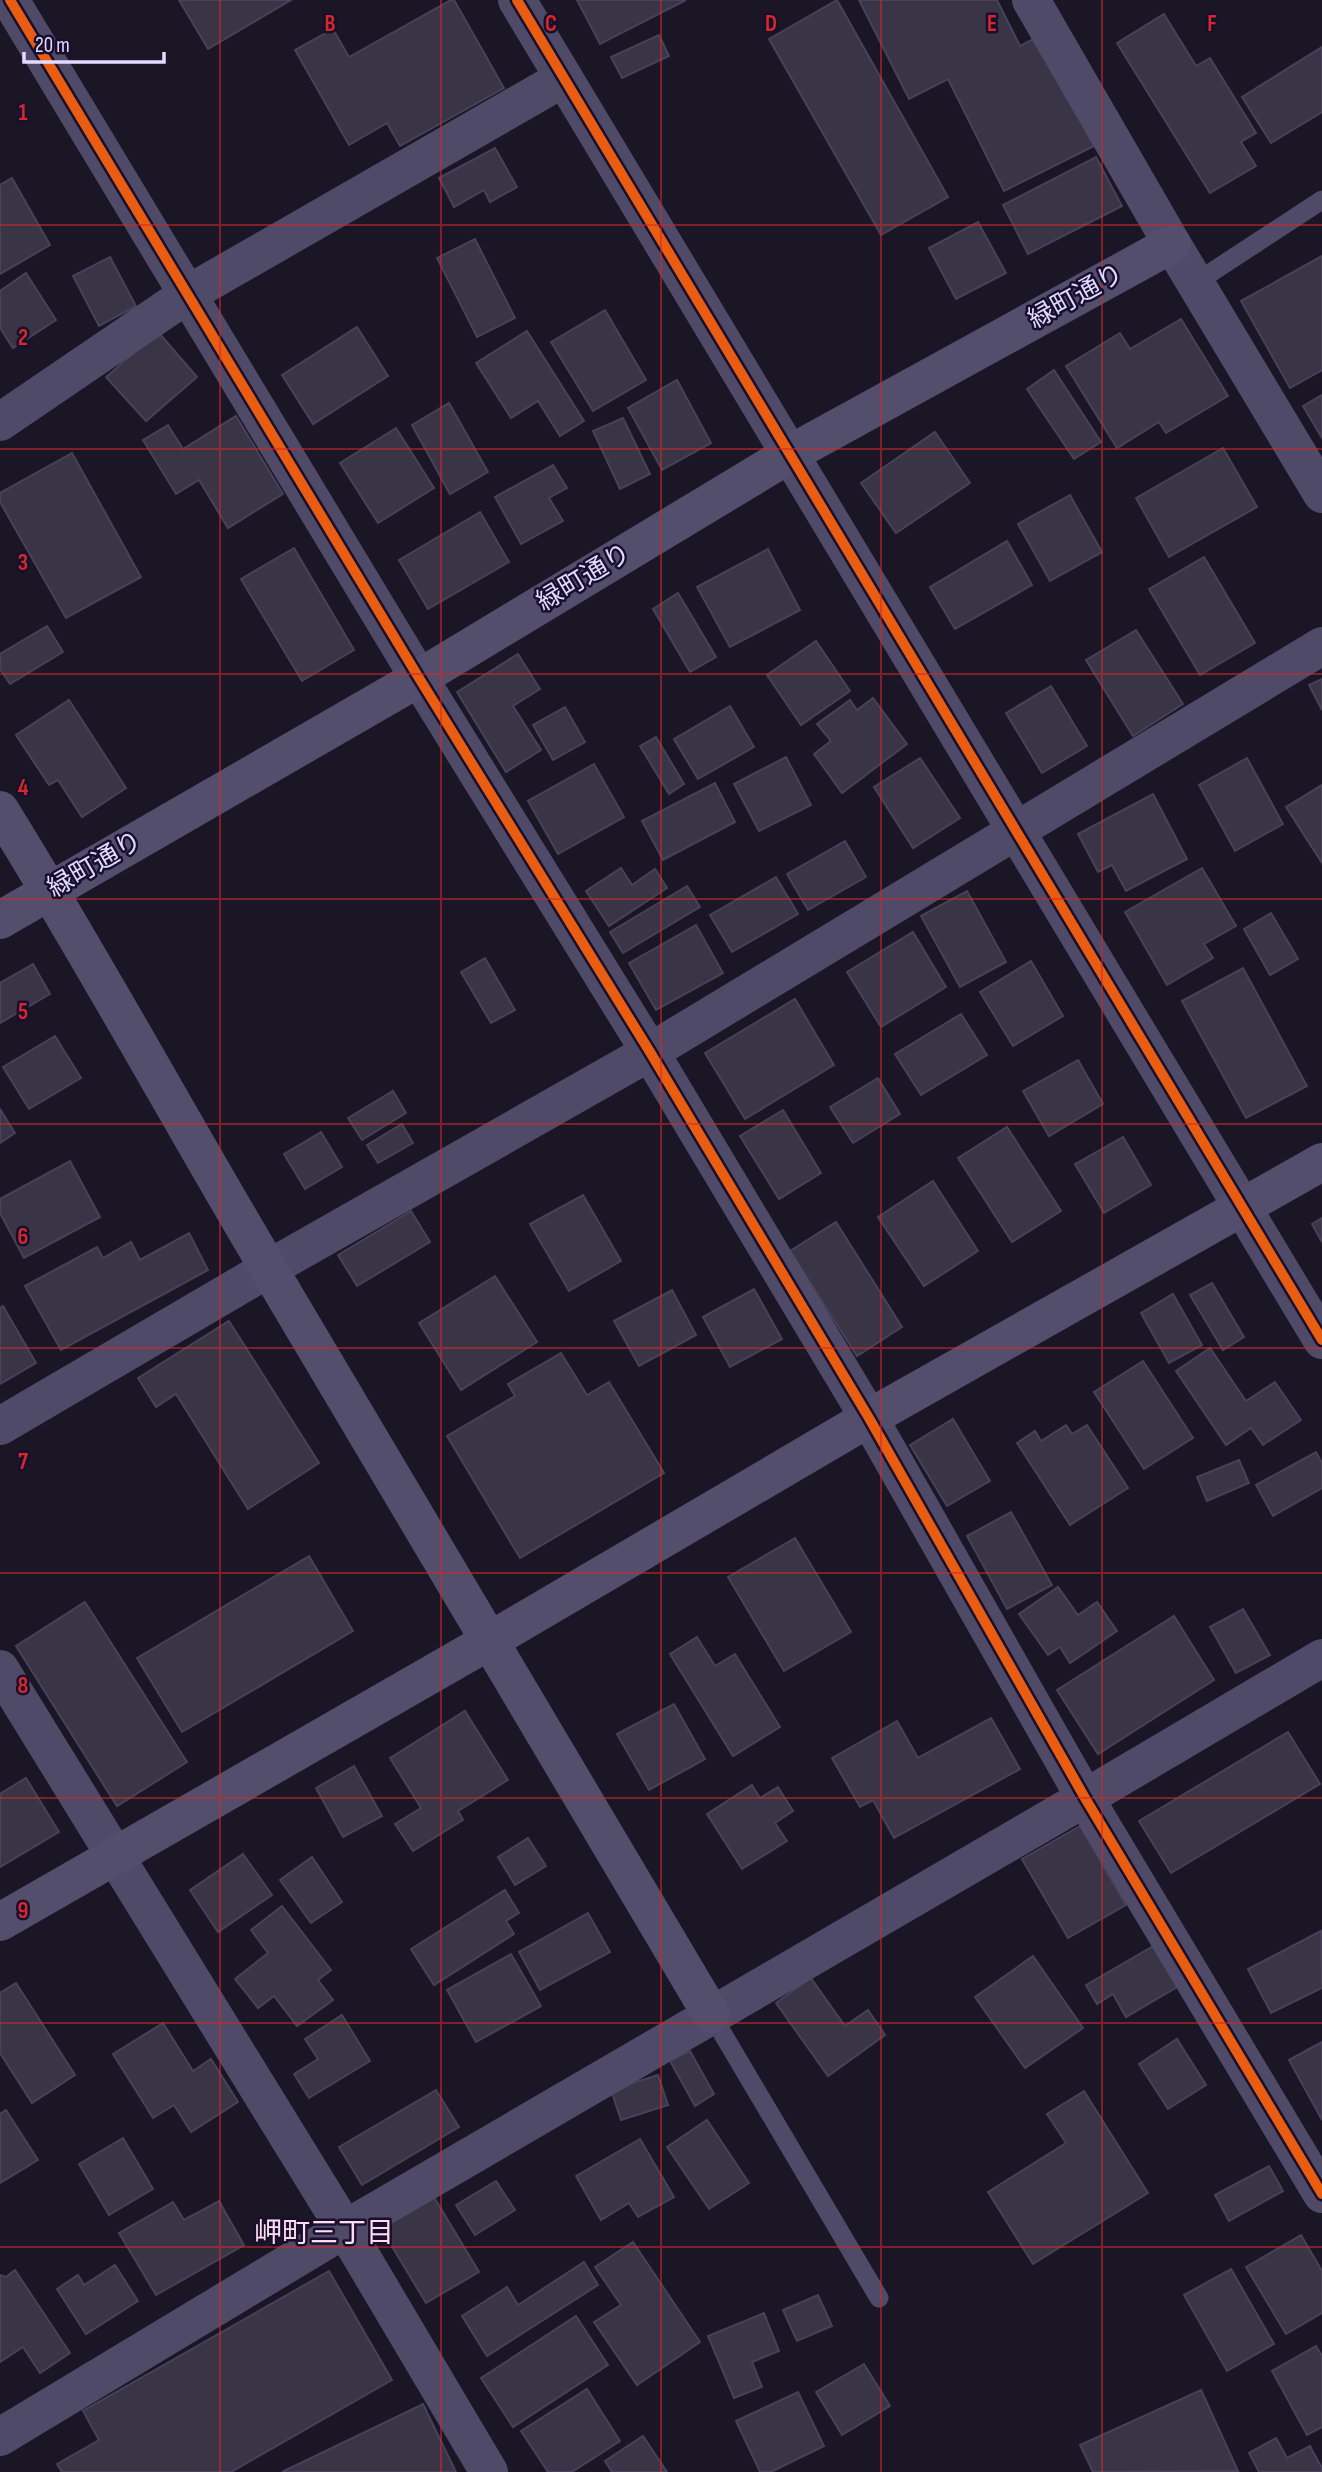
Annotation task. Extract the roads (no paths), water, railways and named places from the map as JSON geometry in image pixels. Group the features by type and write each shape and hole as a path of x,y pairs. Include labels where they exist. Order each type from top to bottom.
{"street":[{"path":"10,0 419,677 650,1052 869,1418 1085,1798 1322,2194"},
{"path":"517,0 1322,1340"},
{"path":"1031,0 1172,244 1322,494"},
{"path":"0,422 188,294 564,78"},
{"name":"緑町通り","path":"0,920 419,677 790,454 1172,244"},
{"path":"0,1426 268,1269 650,1052 1322,646"},
{"path":"0,810 51,891 268,1269 711,2014"},
{"path":"0,1922 491,1640 869,1418 1322,1162"},
{"path":"0,2437 345,2229 1322,1658"},
{"path":"0,1669 345,2229 489,2472"}],"lane":[{"path":"1195,283 1322,200"},
{"path":"711,2014 879,2298"}],"district":[{"name":"岬町三丁目","path":"324,2233"}]}
